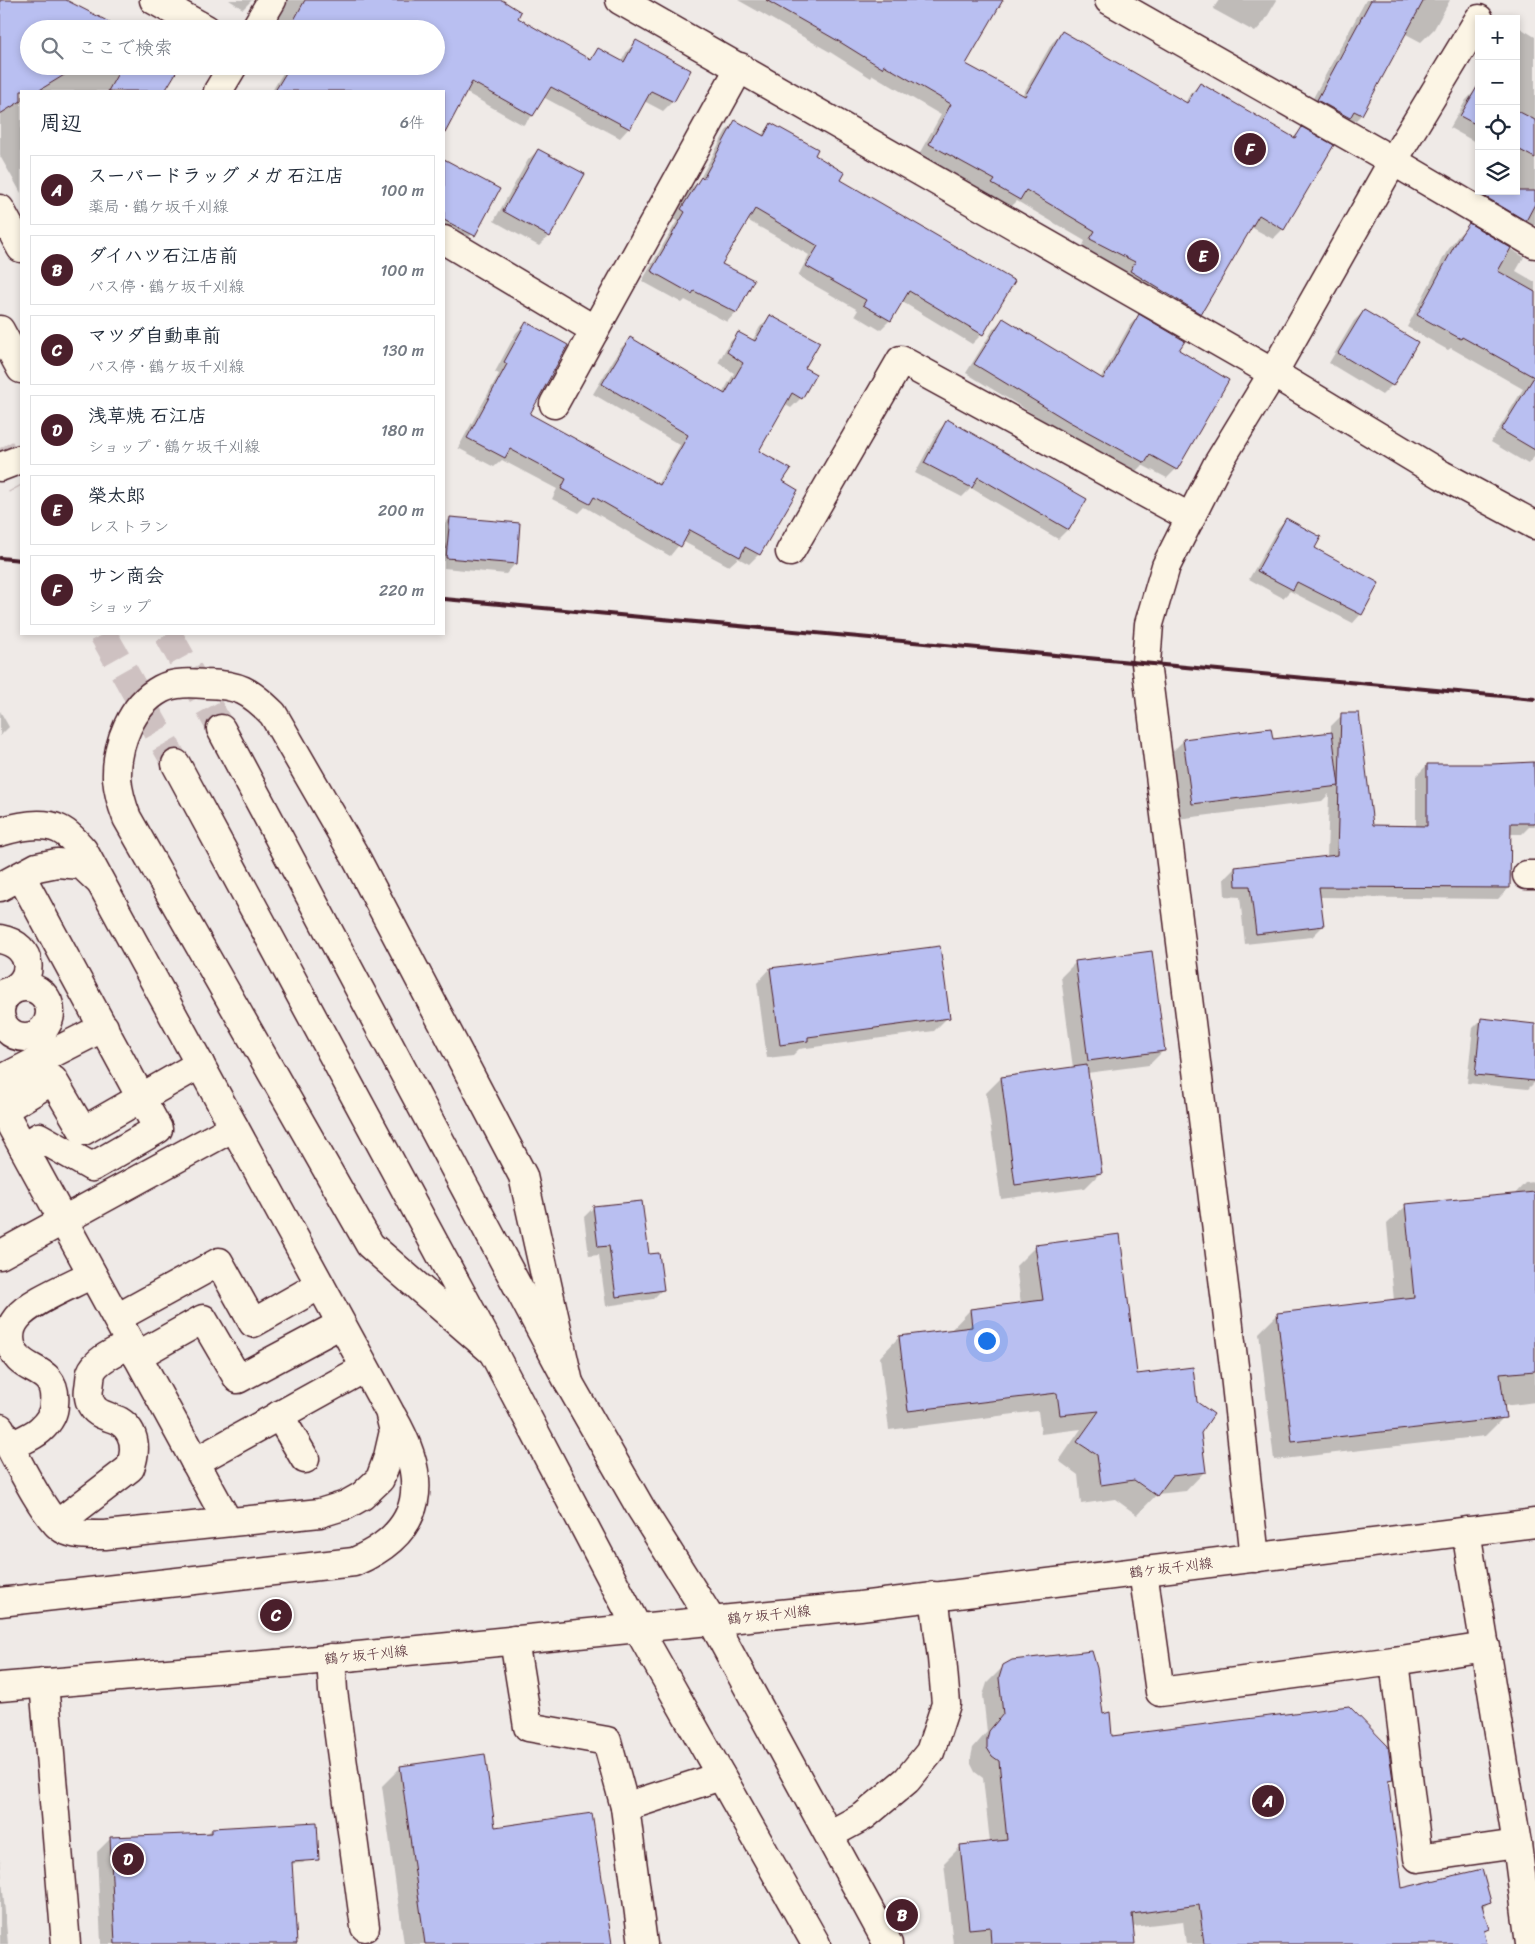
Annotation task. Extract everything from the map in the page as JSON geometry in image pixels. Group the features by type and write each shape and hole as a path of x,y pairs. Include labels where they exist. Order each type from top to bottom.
{"street":[{"path":"154,0 190,20"},
{"path":"260,20 272,0"},
{"path":"620,0 1273,373 1442,475 1535,525"},
{"path":"1109,0 1535,244"},
{"path":"1481,15 1490,0"},
{"path":"1256,1558 1234,1366 1146,663 1149,624 1166,566 1217,465 1273,373 1393,161 1475,26"},
{"path":"554,404 740,67"},
{"path":"219,90 228,75"},
{"path":"0,209 20,246"},
{"path":"445,241 595,330"},
{"path":"0,330 20,367"},
{"path":"790,552 901,360 1191,518"},
{"path":"0,467 20,459"},
{"path":"493,1352 370,1245 128,818 120,799 117,777 125,733 134,715 147,698 162,688 187,683 236,687 254,695 273,714 355,856 523,1176 569,1383"},
{"path":"221,729 569,1383 640,1507 712,1622 888,1944"},
{"path":"176,764 493,1352 637,1627 816,1944"},
{"path":"0,832 18,826 58,828 83,850 365,1368 404,1436 410,1454 416,1496 410,1518 393,1538 373,1554 354,1562 0,1602"},
{"path":"23,1147 39,1137 92,1167 158,1129 104,1027 11,882 38,867 58,863 82,865 99,881"},
{"path":"0,939 11,941 21,949 27,959 28,971 23,982 7,991 1,1007 2,1024 15,1034 26,1037 37,1034 46,1027 50,1016 49,1006 44,996 36,989 24,987 7,991"},
{"path":"0,1080 104,1027"},
{"path":"200,1064 83,1130 53,1080 1,1107 228,1522"},
{"path":"0,1255 234,1127"},
{"path":"116,1318 219,1262 253,1323 320,1285"},
{"path":"92,1274 28,1307 11,1327 10,1339 18,1359 48,1379 53,1387 55,1398 54,1411 40,1430 5,1437 50,1518 64,1530 83,1535 105,1535 320,1513 346,1506 362,1496 380,1478 388,1457 394,1432 389,1411"},
{"path":"57,1524 130,1468 135,1455 135,1445 130,1430 92,1406 88,1394 91,1372 99,1362 134,1350 203,1319 238,1379 341,1324"},
{"path":"195,1462 365,1368"},
{"path":"280,1415 305,1459"},
{"name":"鶴ケ坂千刈線","path":"0,1687 331,1658 637,1627 712,1622 1535,1523"},
{"path":"1466,1531 1486,1647 1531,1939"},
{"path":"1143,1571 1160,1692 1486,1647"},
{"path":"829,1835 864,1816 907,1780 930,1752 946,1704 934,1596"},
{"path":"514,1640 528,1727 607,1741 625,1807 643,1944"},
{"path":"331,1658 333,1691 365,1927"},
{"path":"1394,1661 1418,1858 1517,1844"},
{"path":"44,1683 66,1944"},
{"path":"625,1807 721,1776"}],"building":[{"path":"0,0 66,0 105,20 20,20 20,75 64,75 40,90 20,90 20,102 0,114"},
{"path":"305,0 502,0 521,12 518,18 591,60 598,48 624,62 636,40 691,70 674,102 651,91 630,129 551,87 533,116 472,82 445,133 445,90 276,90 285,75 445,75 445,20 294,20"},
{"path":"766,0 1003,0 966,64 1025,96 1062,31 1187,103 1200,83 1295,138 1302,127 1334,145 1284,230 1259,215 1201,314 1130,271 1135,262 1090,239 1095,231 1026,190 1020,200 992,184 995,180 929,144 951,104 884,65 882,68"},
{"path":"1371,0 1424,0 1362,115 1354,111 1350,118 1317,100"},
{"path":"117,75 175,75 166,90 109,90"},
{"path":"1475,90 1475,124 1460,116"},
{"path":"1520,112 1535,120 1535,158 1520,150"},
{"path":"735,120 764,136 771,123 818,149 815,155 845,173 841,180 1015,281 983,335 909,291 891,321 863,305 866,300 806,266 818,246 755,209 722,264 754,280 737,313 694,291 692,294 651,271 685,212 681,209 701,177 703,179"},
{"path":"538,149 585,174 550,237 503,211"},
{"path":"445,160 500,189 475,236 445,221"},
{"path":"1520,191 1535,191 1535,204 1526,221 1484,196 1520,195"},
{"path":"1469,223 1511,248 1498,271 1535,292 1535,450 1501,430 1534,377 1462,337 1461,339 1417,315 1457,241"},
{"path":"1364,310 1418,342 1393,386 1338,353"},
{"path":"1139,314 1185,341 1179,350 1229,380 1177,470 1150,455 1145,463 1068,421 974,364 1003,318 1103,379"},
{"path":"770,315 820,342 805,368 816,374 802,399 792,393 759,451 791,469 783,481 798,490 760,555 745,547 740,557 690,530 681,547 594,497 590,504 561,489 566,479 510,449 505,458 467,438 507,364 504,362 526,322 568,345 530,414 660,485 688,435 602,384 630,337 725,394 743,363 727,352 738,332 755,341"},
{"path":"947,419 1087,499 1069,530 978,477 972,488 924,463"},
{"path":"450,517 520,523 517,564 446,558"},
{"path":"1286,518 1321,537 1315,548 1379,583 1362,615 1297,582 1293,590 1257,571"},
{"path":"1341,713 1359,713 1373,825 1427,826 1427,764 1534,762 1535,823 1511,823 1510,888 1319,887 1324,926 1256,934 1250,886 1236,886 1235,867 1337,855"},
{"path":"1271,728 1273,739 1332,732 1339,786 1192,804 1183,739"},
{"path":"940,946 950,1018 808,1037 808,1041 780,1045 770,968"},
{"path":"1152,951 1165,1051 1088,1061 1075,961"},
{"path":"1481,1018 1535,1024 1535,1081 1475,1075"},
{"path":"1087,1065 1102,1173 1015,1185 1001,1077"},
{"path":"1535,1192 1535,1371 1500,1374 1506,1418 1292,1442 1277,1313 1414,1297 1405,1204"},
{"path":"642,1201 649,1254 659,1253 664,1290 616,1297 609,1246 598,1247 593,1206"},
{"path":"1120,1234 1137,1374 1193,1367 1197,1402 1214,1414 1201,1433 1206,1472 1172,1476 1157,1496 1134,1480 1101,1485 1097,1455 1077,1442 1099,1411 1060,1415 1057,1393 908,1411 899,1336 972,1327 970,1309 1043,1300 1035,1245"},
{"path":"1092,1651 1097,1668 1103,1714 1110,1712 1112,1736 1349,1706 1388,1746 1393,1780 1388,1781 1402,1888 1482,1869 1491,1902 1482,1905 1489,1929 1484,1931 1487,1944 1204,1944 1199,1905 1132,1914 1135,1944 991,1944 990,1927 969,1929 960,1845 1007,1840 999,1761 992,1756 987,1748 989,1731 1003,1714 999,1678 1003,1665 1012,1660"},
{"path":"485,1754 495,1827 592,1813 612,1944 425,1944 400,1766"},
{"path":"317,1822 319,1860 292,1862 297,1944 115,1944 110,1837 212,1833 212,1828"}],"tunnel":[{"path":"0,448 20,484"},
{"path":"104,635 176,764"},
{"path":"169,635 221,729"}],"railway":[{"path":"0,558 20,560"},
{"path":"445,599 1535,699"}],"place":[{"name":"サン商会","path":"1250,149"},
{"name":"榮太郎","path":"1203,256"},
{"name":"マツダ自動車前","path":"276,1615"},
{"name":"スーパードラッグ メガ 石江店","path":"1268,1801"},
{"name":"浅草焼 石江店","path":"128,1859"},
{"name":"ダイハツ石江店前","path":"902,1915"}]}
